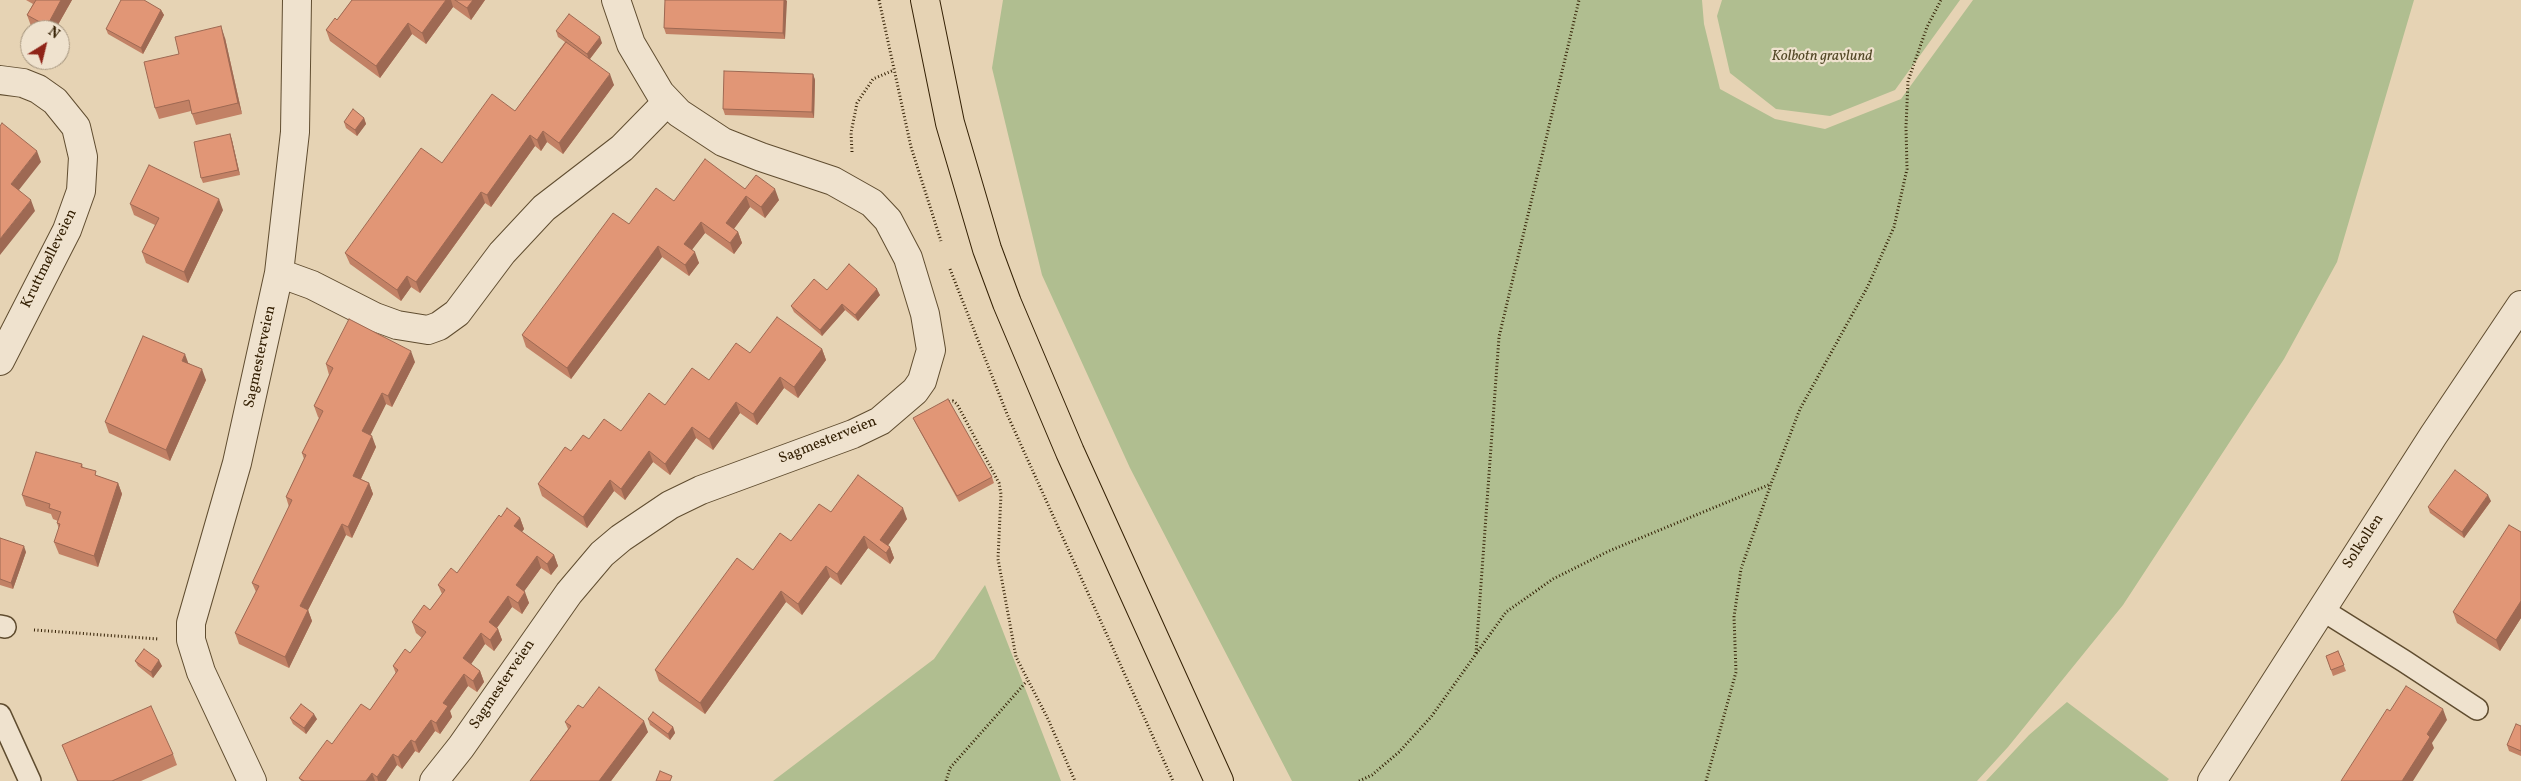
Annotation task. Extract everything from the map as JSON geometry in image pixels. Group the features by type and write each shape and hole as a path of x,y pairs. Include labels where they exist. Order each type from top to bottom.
{"main road":[{"path":"926,0 950,123 987,249 1007,303 1066,443 1219,781"}],"street":[{"name":"Sagmesterveien","path":"252,781 201,672 191,640 190,623 237,463 258,376 279,273 295,132 297,0"},
{"name":"Sagmesterveien","path":"434,781 466,740 557,608 588,569 621,538 670,504 700,490 867,428 895,410 915,391 922,381 932,350 925,314 908,258 888,220 872,203 852,190 723,142 693,124 667,102 651,80 631,44 616,0"},
{"name":"Kruttmølleveien","path":"0,80 23,83 38,89 55,101 76,127 83,157 81,191 67,230 0,361"},
{"path":"279,273 312,285 375,317 397,325 421,329 438,326 458,313 502,253 538,214 622,148 667,102"},
{"name":"Solkollen","path":"2212,781 2321,609 2521,305"}],"lane":[{"path":"2321,609 2477,710"},
{"path":"0,715 30,781"}],"path":[{"path":"1476,652 1498,337 1579,0"},
{"path":"1706,781 1736,672 1734,617 1741,569 1800,409 1868,286 1894,227 1908,169 1906,127 1908,81 1927,27 1941,0"},
{"path":"852,190 851,133 857,102 873,79 894,70"},
{"path":"940,407 953,401 957,404 999,483 1001,494 998,559 1016,657 1048,719 1075,781"},
{"path":"1359,781 1372,775 1399,752 1431,717 1451,692 1476,652 1506,612 1553,579 1609,551 1771,484"},
{"path":"2,626 119,637 191,640"},
{"path":"946,781 950,768 1027,681"}],"green space":[{"path":"1003,0 1702,0 1704,24 1720,89 1775,119 1825,129 1901,99 1973,0 2414,0 2337,262 2284,359 2123,605 2008,747 1977,781 1292,781 1130,468 1042,275 992,68"},
{"name":"Kolbotn gravlund","path":"1722,0 1960,0 1895,90 1830,116 1776,109 1730,73 1717,16"},
{"path":"985,585 1061,781 773,781 934,659"},
{"path":"2067,702 2169,779 2167,781 1986,781 2029,735"}],"building":[{"path":"36,0 61,0 50,20 36,20 27,15"},
{"path":"121,0 144,0 161,10 141,48 106,29"},
{"path":"352,0 446,0 422,33 408,23 376,66 326,30 335,18 337,20"},
{"path":"455,0 473,0 467,8"},
{"path":"665,0 784,0 783,33 664,28"},
{"path":"569,14 600,37 587,54 556,31"},
{"path":"221,26 238,103 192,114 189,100 155,108 144,62 179,54 175,37"},
{"path":"566,42 610,74 559,143 543,131 537,140 530,135 487,195 481,192 416,282 407,276 397,290 345,253 421,148 442,163 492,94 515,111"},
{"path":"724,71 813,74 812,112 723,109"},
{"path":"353,109 364,118 355,130 344,122"},
{"path":"2,123 37,151 11,184 31,200 0,239 0,126"},
{"path":"230,134 238,170 201,178 194,142"},
{"path":"705,159 745,189 756,175 775,189 761,207 746,196 726,223 738,232 730,243 701,222 684,244 695,252 685,265 658,246 567,368 522,335 613,213 629,224 656,188 674,201"},
{"path":"149,165 219,199 184,272 142,252 159,218 130,204"},
{"path":"849,264 877,289 855,315 842,304 820,330 791,306 814,279 827,290"},
{"path":"777,317 822,349 794,387 780,377 753,414 736,402 709,439 692,427 665,464 649,451 621,489 610,480 583,517 538,484 565,447 571,451 583,435 589,439 604,419 621,431 649,393 665,405 692,368 709,380 736,343 750,353"},
{"path":"349,319 411,351 388,396 382,393 362,431 372,436 353,476 369,483 348,527 342,524 300,606 308,610 285,657 235,633 259,586 252,583 292,500 286,497 306,455 302,453 323,411 314,406 333,368 326,364"},
{"path":"143,336 185,354 182,361 202,369 166,450 105,422"},
{"path":"948,399 992,477 957,496 913,418"},
{"path":"36,452 82,464 81,467 96,471 95,475 118,483 94,556 54,542 60,524 57,523 61,512 49,508 50,504 22,495"},
{"path":"2455,470 2488,495 2462,532 2428,507"},
{"path":"858,475 903,508 880,540 890,547 886,553 864,536 837,574 826,566 798,604 781,591 700,703 655,670 737,558 753,570 780,533 791,541 819,504 831,512"},
{"path":"507,508 520,518 514,526 554,555 547,564 537,556 516,585 525,592 518,603 508,596 489,622 498,629 490,640 481,633 463,658 480,671 473,681 464,674 443,703 448,706 436,723 431,720 415,742 411,740 398,757 393,754 377,777 372,773 366,781 304,781 299,778 327,740 332,744 361,704 370,710 398,670 393,666 405,649 410,653 426,632 412,622 424,605 430,610 445,590 438,585 451,568 457,573 499,515 501,517"},
{"path":"2509,525 2521,532 2521,601 2496,640 2453,612"},
{"path":"0,538 24,546 11,583 0,579"},
{"path":"144,649 159,660 151,672 135,661"},
{"path":"2338,651 2344,665 2331,670 2326,656"},
{"path":"2406,686 2443,709 2427,734 2430,737 2402,781 2341,781 2387,709 2390,711"},
{"path":"599,687 644,721 599,781 530,781 571,726 565,722 578,705 583,708"},
{"path":"301,704 314,714 304,728 290,718"},
{"path":"151,706 173,754 112,781 78,781 62,745"},
{"path":"653,712 673,727 668,734 648,719"},
{"path":"2516,724 2521,726 2521,751 2507,745"},
{"path":"660,771 672,776 670,781 656,781"}]}
